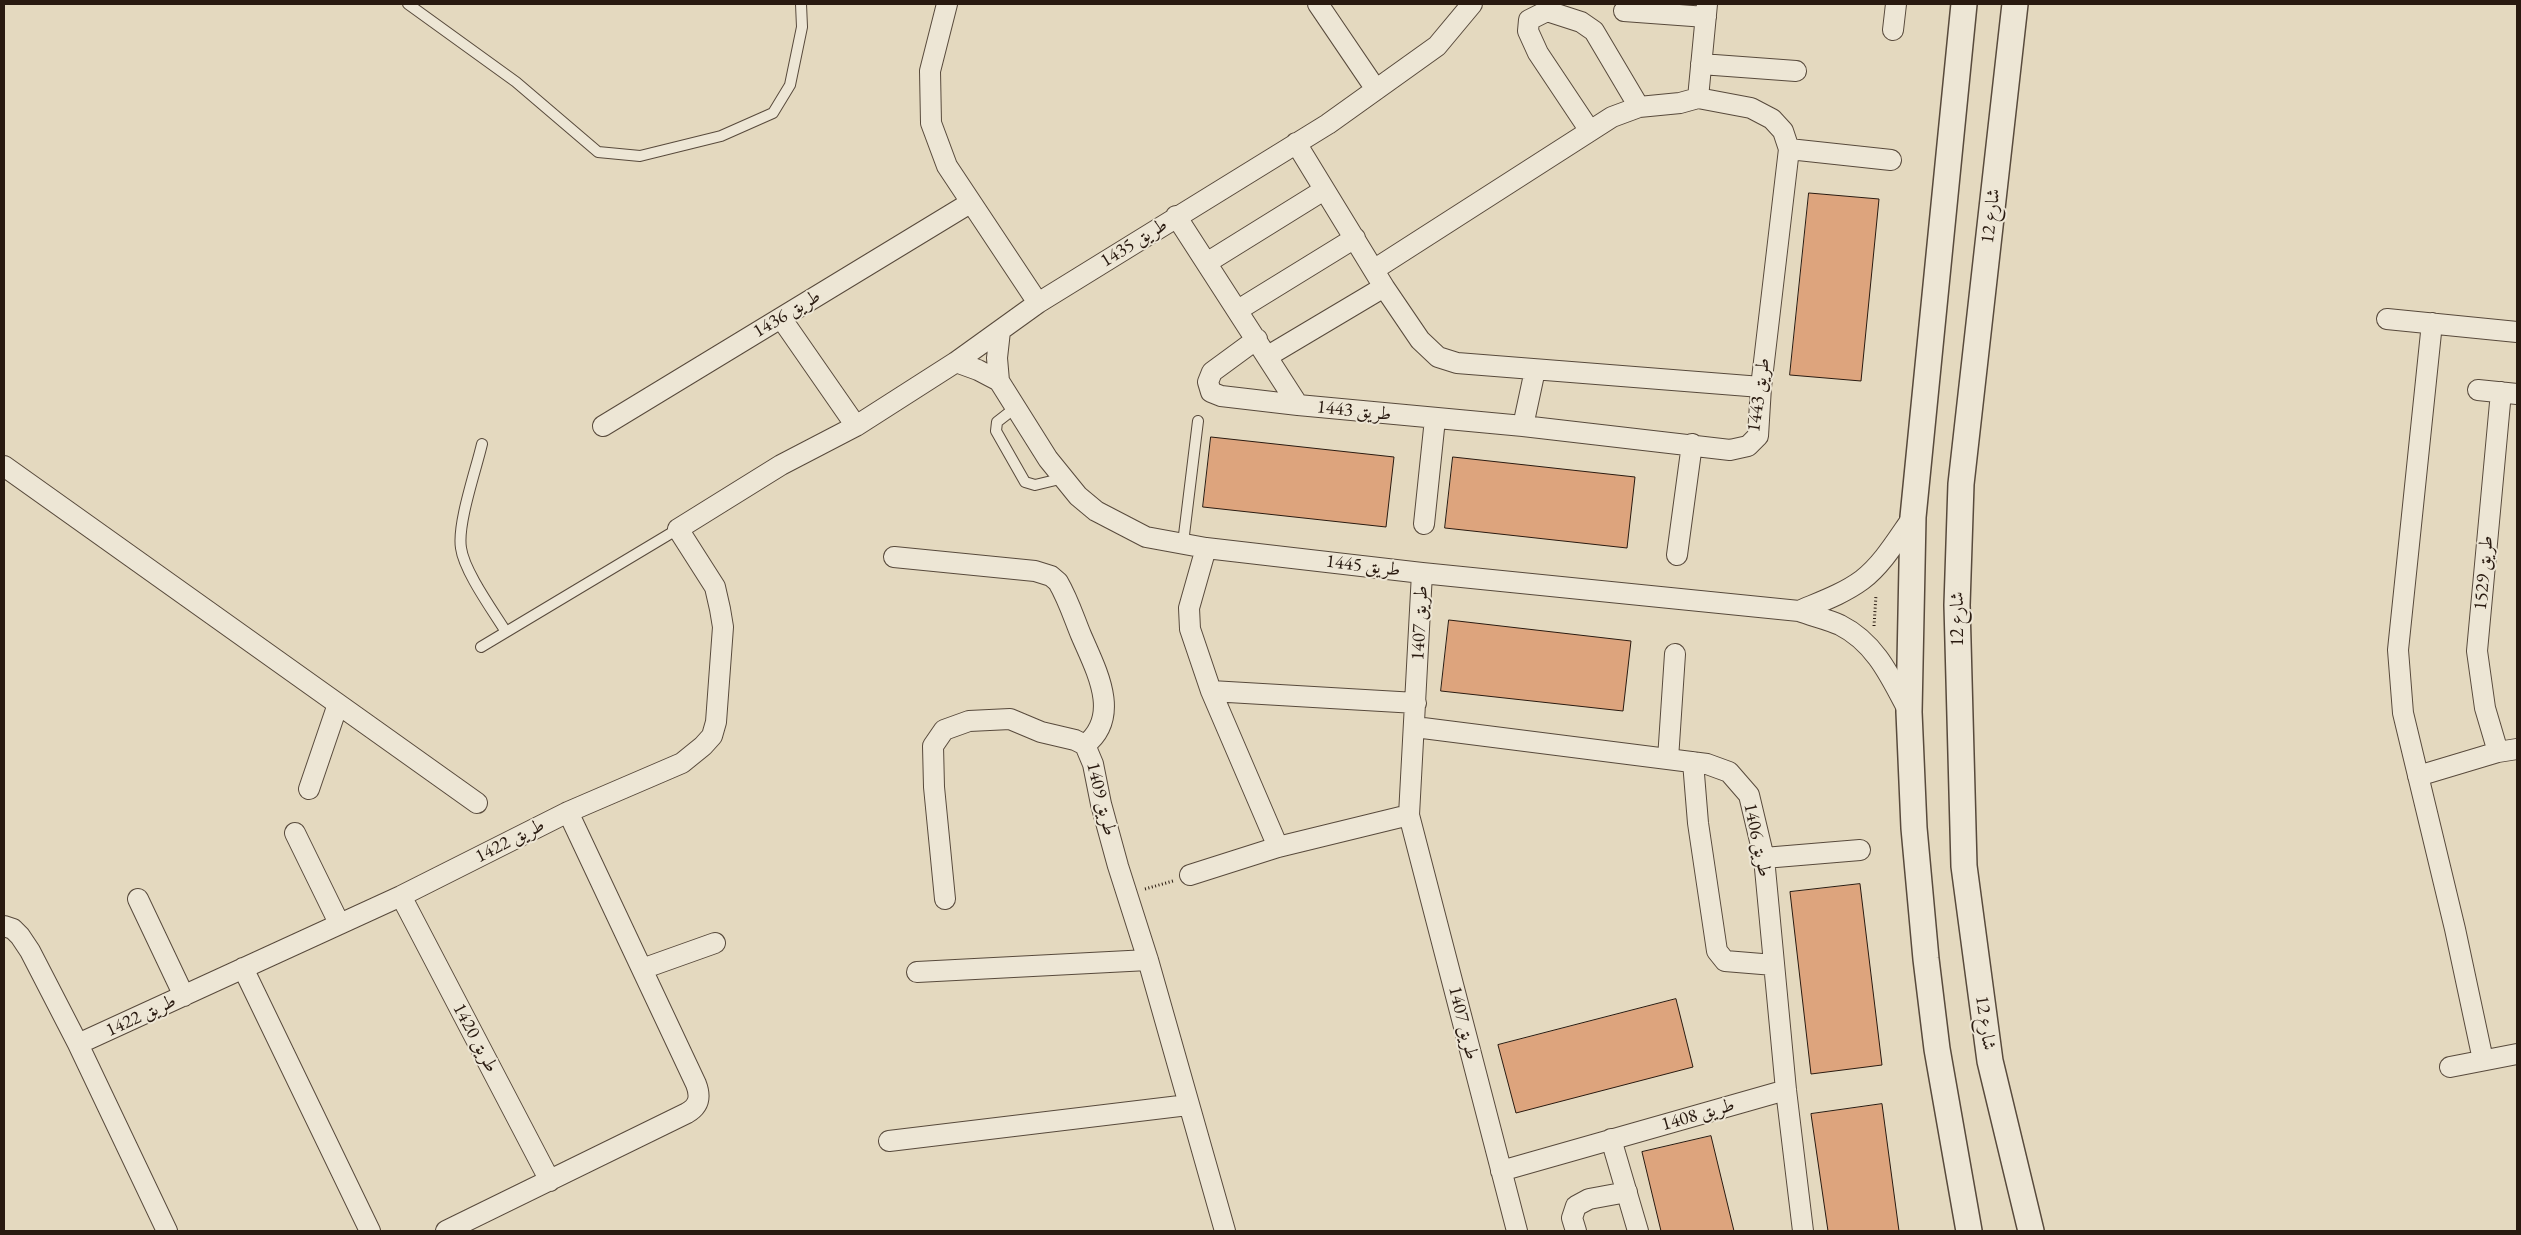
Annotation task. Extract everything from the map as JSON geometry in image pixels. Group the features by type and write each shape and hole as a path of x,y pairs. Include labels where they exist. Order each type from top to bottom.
{"street":[{"path":"947,4 930,71 931,123 947,166 1038,303"},
{"path":"1318,4 1375,88"},
{"name":"طريق 1435","path":"678,529 781,466 856,426 956,362 1038,303 1176,216 1328,124 1375,88 1437,46 1472,4"},
{"path":"1893,30 1896,4"},
{"path":"1964,4 1913,516 1909,712 1914,828 1936,1049 1969,1231"},
{"name":"شارع 12","path":"2015,4 1961,484 1957,605 1964,866 1990,1062 2031,1231"},
{"path":"1590,131 1538,53 1528,31 1529,20 1538,14 1547,11 1569,17 1594,31 1639,107"},
{"path":"1624,11 1706,11 1698,98"},
{"path":"1701,64 1796,71"},
{"path":"1375,269 1612,117 1639,107 1680,103 1698,98 1751,108 1772,119 1783,131 1789,149 1891,160"},
{"path":"1296,143 1375,269 1384,287 1420,340 1438,357 1457,363 1761,387"},
{"name":"طريق 1443","path":"1176,216 1208,262 1298,405 1523,426 1692,444 1730,450 1748,446 1758,436 1761,387 1789,149"},
{"path":"1208,262 1324,190"},
{"name":"طريق 1436","path":"603,426 970,202"},
{"path":"1238,310 1355,238"},
{"path":"1268,356 1384,287"},
{"path":"781,318 856,426"},
{"path":"2387,318 2517,332"},
{"path":"2432,323 2398,650 2403,713 2483,1060"},
{"name":"طريق 1445","path":"1000,331 997,358 999,381 1048,459 1078,496 1096,511 1146,537 1206,548 1422,573 1799,611 1840,625 1872,649 1882,662 1909,712"},
{"path":"1257,339 1212,372 1208,382 1211,392 1221,396 1298,405"},
{"path":"956,362 978,370 999,381"},
{"path":"1523,426 1535,370"},
{"name":"طريق 1529","path":"2478,390 2509,393 2477,651 2485,708 2508,750"},
{"path":"1424,524 1435,419"},
{"path":"1677,555 1692,444"},
{"path":"4,466 477,803"},
{"name":"طريق 1445","path":"1799,611 1846,590 1877,565 1913,516"},
{"name":"طريق 1422","path":"78,1044 401,896 568,812 682,763 703,746 712,736 716,722 723,627 715,587 678,529"},
{"path":"1206,548 1189,608 1190,629 1211,691 1278,847"},
{"path":"894,557 1035,571 1051,576 1058,582 1104,693 1102,722 1093,739 1085,745"},
{"name":"طريق 1407","path":"1422,573 1409,815 1517,1231"},
{"path":"1668,760 1675,654"},
{"path":"1211,691 1416,703"},
{"path":"309,789 338,704"},
{"name":"طريق 1409","path":"944,899 934,787 933,746 944,730 969,721 1010,719 1040,732 1075,740 1085,745 1091,754 1101,804 1148,960 1225,1231"},
{"name":"طريق 1406","path":"1414,727 1694,762 1729,772 1741,784 1749,795 1764,858 1786,1090 1803,1231"},
{"path":"2418,776 2508,750"},
{"path":"1694,762 1698,823 1717,951 1724,961 1774,965"},
{"path":"446,1231 687,1114 697,1104 699,1090 568,812"},
{"path":"1190,876 1278,847 1409,815"},
{"path":"294,832 339,923"},
{"path":"1764,858 1860,850"},
{"name":"طريق 1420","path":"401,896 550,1181"},
{"path":"138,899 184,996"},
{"path":"12,931 78,1044 167,1231"},
{"path":"642,969 715,943"},
{"path":"917,972 1148,960"},
{"path":"243,968 370,1231"},
{"path":"2450,1067 2517,1054"},
{"name":"طريق 1408","path":"1501,1171 1786,1090"},
{"path":"889,1141 1188,1105"},
{"path":"1611,1139 1638,1231"},
{"path":"1576,1231 1572,1218 1576,1206 1588,1199 1626,1192"}],"lane":[{"path":"408,4 516,82 598,152 640,156 721,136 773,112 790,85 802,27 801,4"},
{"path":"1015,408 997,422 996,431 1022,478 1035,485 1064,478"},
{"path":"1183,543 1198,421"},
{"path":"482,444 461,531 461,548 467,565 506,632"},
{"path":"481,647 678,529"}],"path":[{"path":"1872,649 1877,565"},
{"path":"1128,895 1190,876"}],"building":[{"path":"1809,193 1879,199 1861,381 1790,375"},
{"path":"1211,437 1394,457 1386,527 1203,507"},
{"path":"1453,457 1635,477 1627,548 1445,528"},
{"path":"1449,620 1631,641 1623,711 1441,691"},
{"path":"1860,884 1882,1065 1811,1074 1790,892"},
{"path":"1676,999 1693,1067 1516,1113 1498,1045"},
{"path":"1882,1104 1899,1231 1828,1231 1811,1114"},
{"path":"1711,1136 1734,1231 1661,1231 1642,1152"}]}
